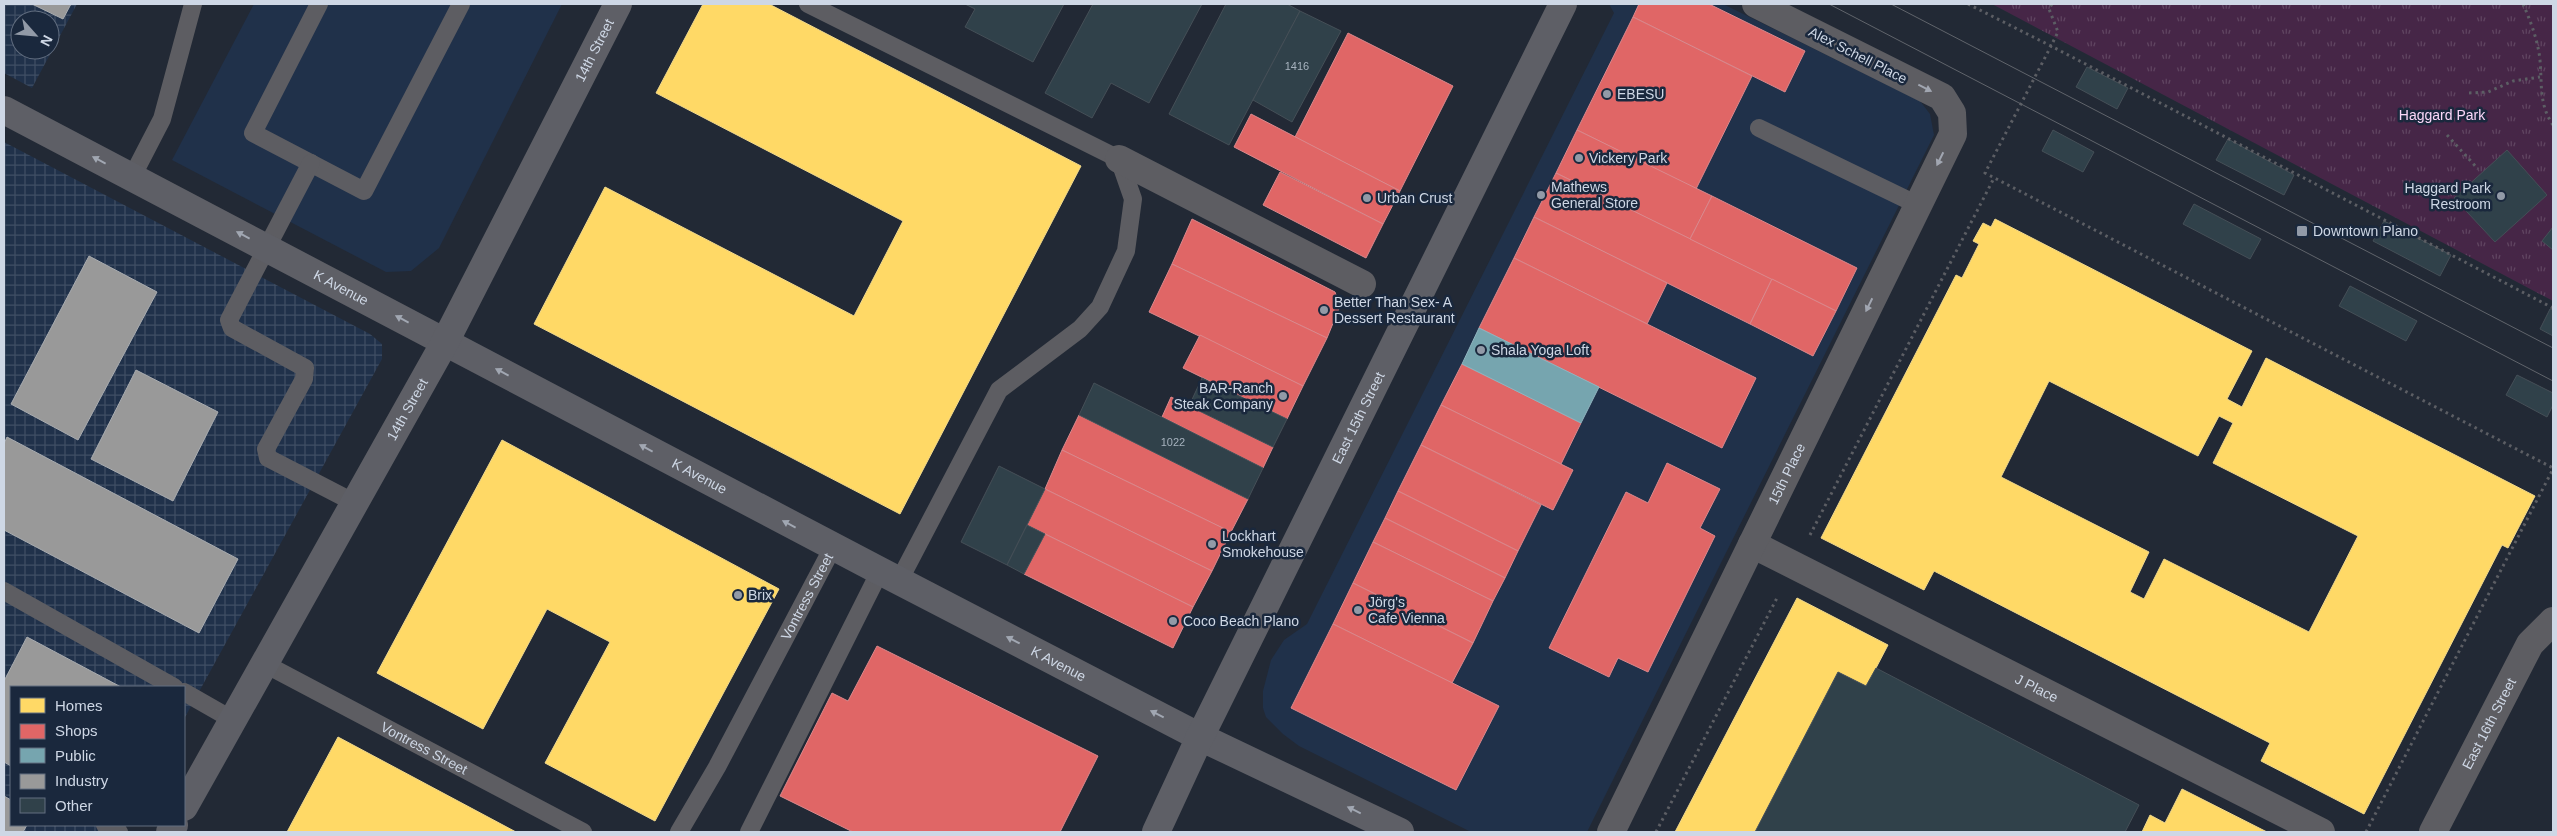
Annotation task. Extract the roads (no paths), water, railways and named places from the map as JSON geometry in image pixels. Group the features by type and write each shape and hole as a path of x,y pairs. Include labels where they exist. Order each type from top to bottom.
{"main road":[{"name":"14th Street","path":"185,805 445,342 618,4"},
{"name":"East 15th Street","path":"1156,832 1200,737 1563,4"},
{"name":"K Avenue","path":"4,110 832,546 1200,737 1400,832"}],"street":[{"name":"Alex Schell Place","path":"1756,4 1942,97 1952,113"},
{"name":"15th Place","path":"1610,832 1953,134 1952,113"},
{"path":"1119,159 1362,284"},
{"name":"J Place","path":"1752,544 2321,832"},
{"name":"East 16th Street","path":"2433,832 2530,644 2552,624"}],"lane":[{"path":"132,178 162,119 193,4"},
{"path":"320,4 253,133 364,191 461,4"},
{"path":"749,832 890,576 999,390 1080,329 1100,306 1126,251 1133,199 1119,159 808,4"},
{"path":"1759,128 1918,205"},
{"path":"311,163 229,320 232,328 305,368 304,379 266,450 268,458 355,503"},
{"name":"Vontress Street","path":"678,832 717,766 832,546"},
{"path":"4,591 166,685"},
{"name":"Vontress Street","path":"265,664 583,832"},
{"path":"185,693 233,720"},
{"path":"107,826 118,832"}],"tram line":[{"path":"1829,4 2553,381"},
{"path":"1891,4 2553,348"}],"place":[{"name":"EBESU","path":"1607,94"},
{"name":"Vickery Park","path":"1579,158"},
{"name":"Mathews General Store","path":"1541,195"},
{"name":"Haggard Park Restroom","path":"2501,196"},
{"name":"Urban Crust","path":"1367,198"},
{"name":"Downtown Plano","path":"2302,231"},
{"name":"Better Than Sex- A Dessert Restaurant","path":"1324,310"},
{"name":"Shala Yoga Loft","path":"1481,350"},
{"name":"BAR-Ranch Steak Company","path":"1283,396"},
{"name":"Lockhart Smokehouse","path":"1212,544"},
{"name":"Brix","path":"738,595"},
{"name":"Jörg's Cafe Vienna","path":"1358,610"},
{"name":"Coco Beach Plano","path":"1173,621"}],"park label":[{"name":"Haggard Park","path":"2442,115"}]}
